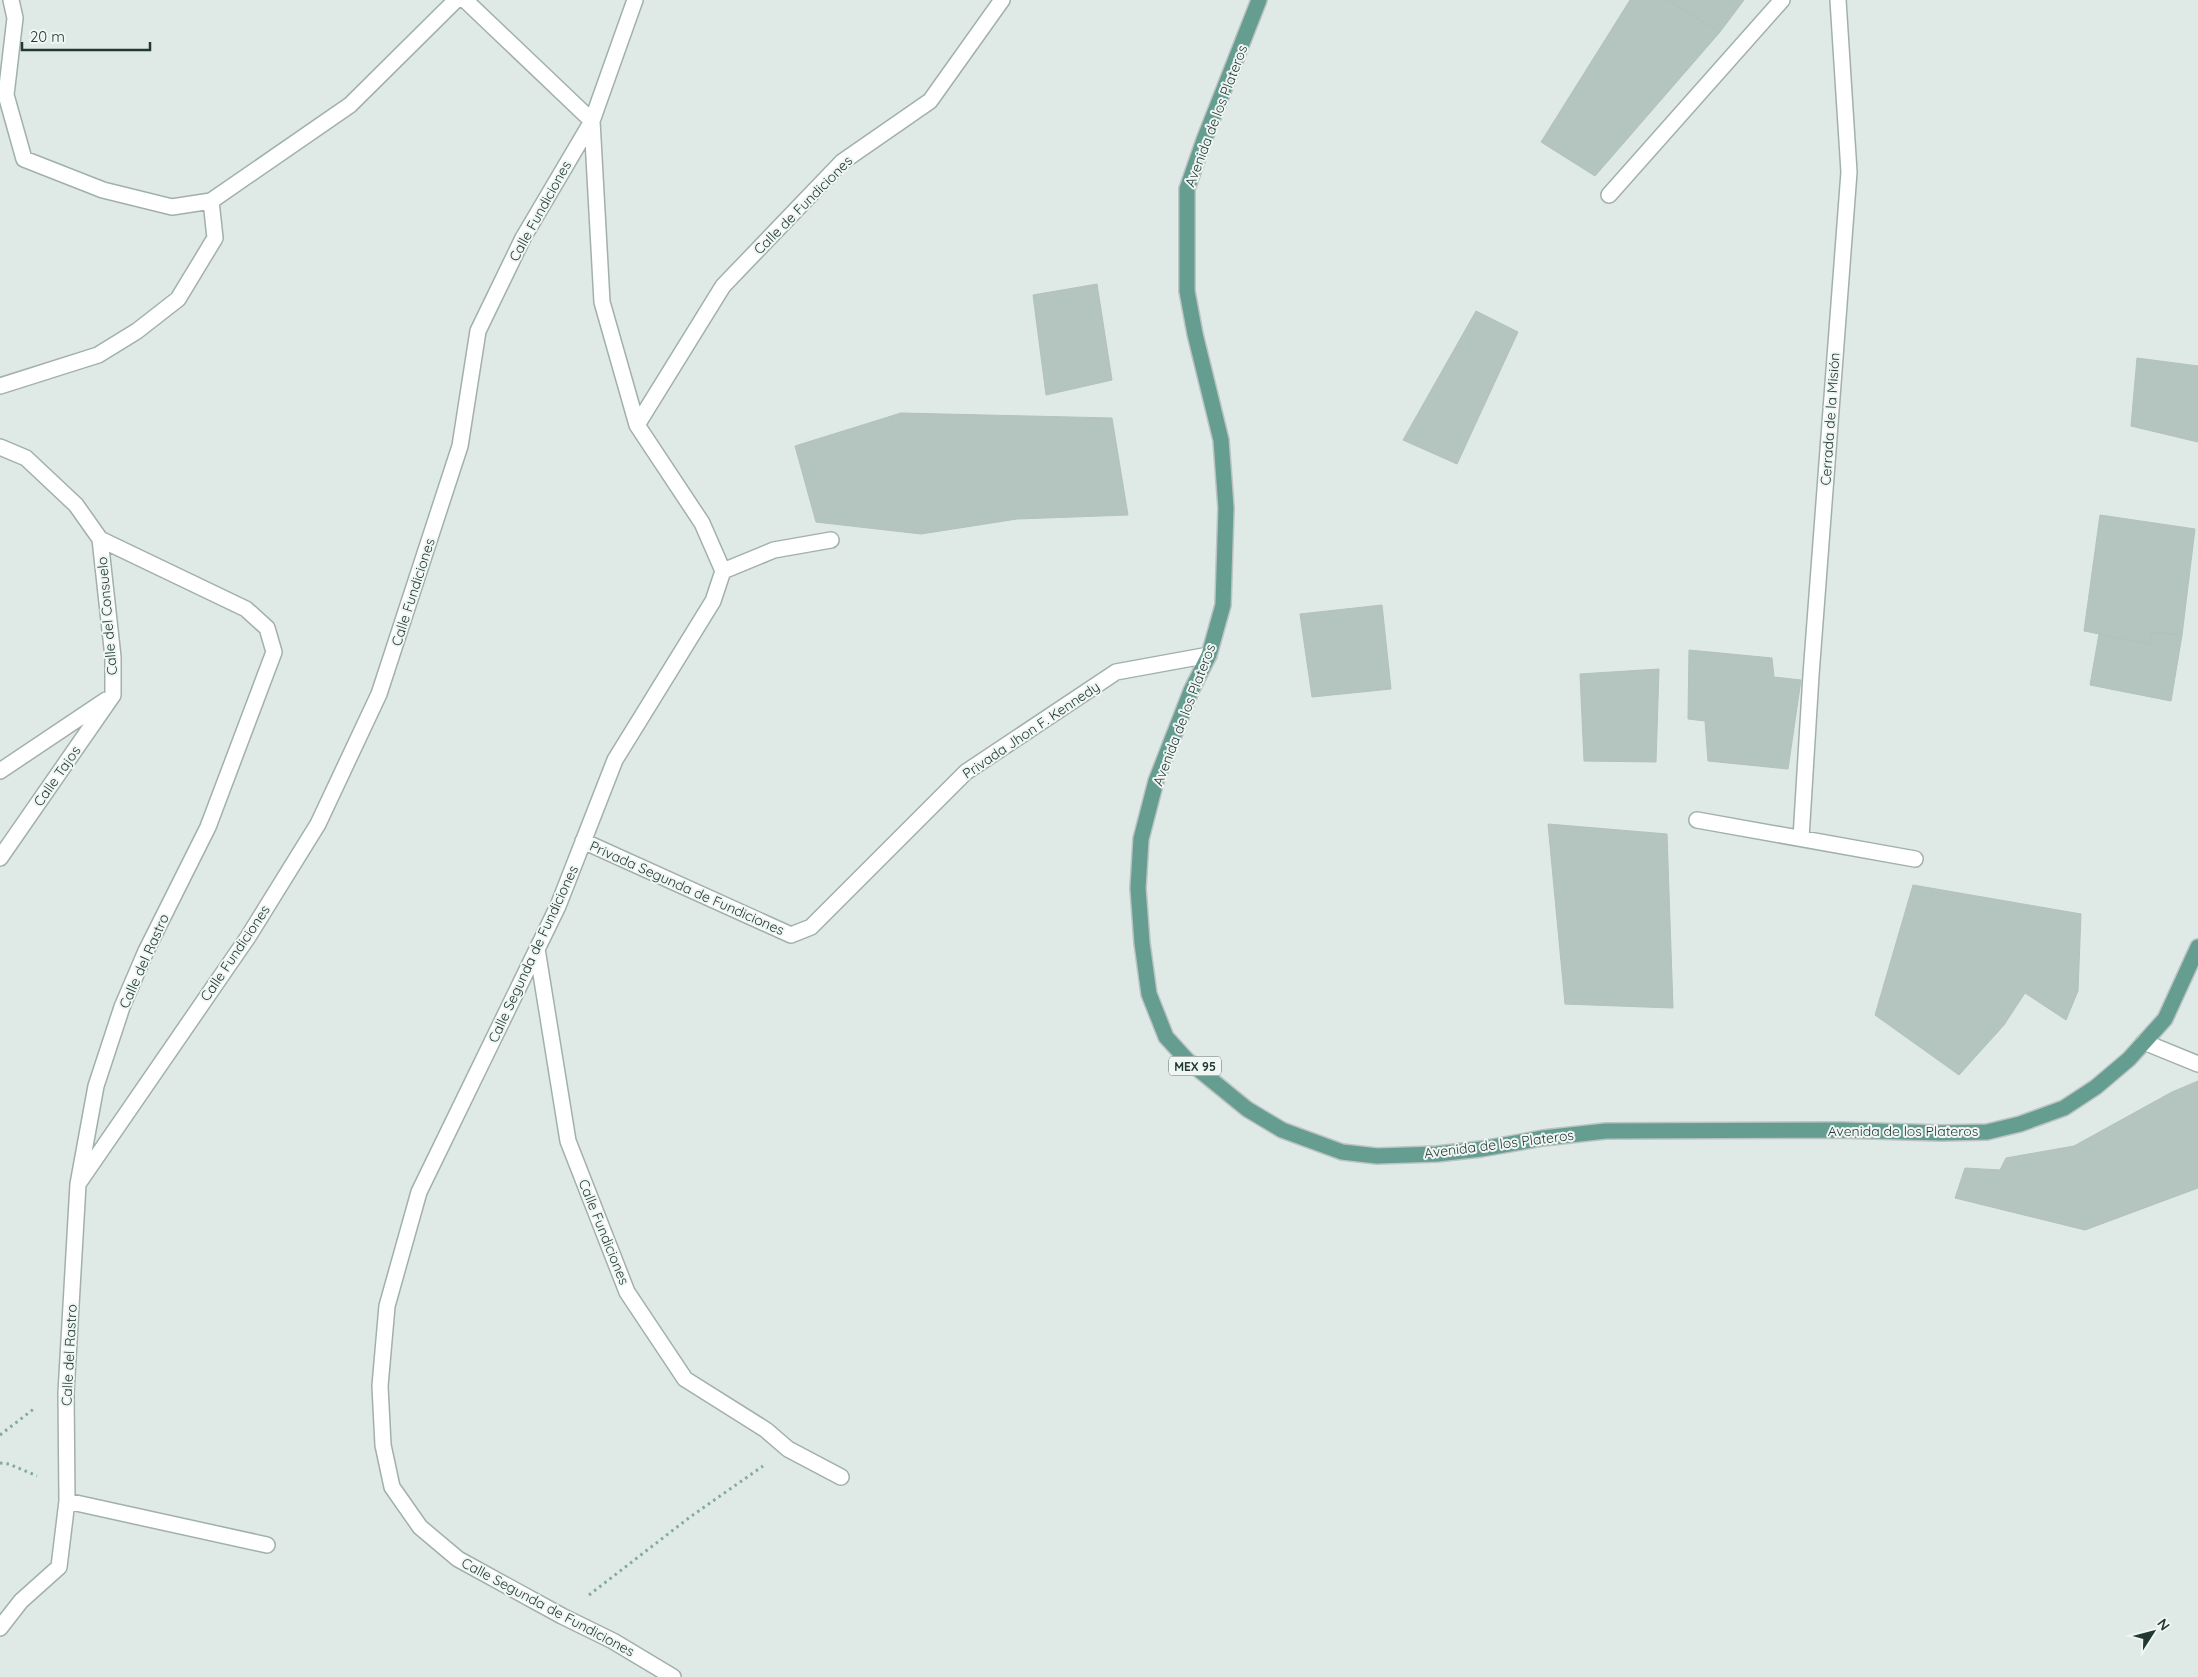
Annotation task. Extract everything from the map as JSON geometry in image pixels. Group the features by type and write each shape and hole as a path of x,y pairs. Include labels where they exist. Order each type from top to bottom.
{"main road":[{"name":"Avenida de los Plateros","path":"1259,0 1204,140 1187,189 1187,291 1195,334 1221,440 1226,508 1223,605 1209,655 1191,690 1156,782 1141,839 1138,888 1142,943 1149,994 1166,1037 1187,1060 1247,1109 1282,1130 1342,1152 1377,1156 1438,1154 1481,1149 1543,1138 1606,1131 1841,1130 1941,1133 1987,1132 2020,1124 2064,1108 2096,1087 2129,1059 2165,1019 2198,947"}],"street":[{"path":"11,0 15,18 6,95 24,159 103,190 172,207 211,201 350,105 456,0"},
{"path":"465,0 592,121"},
{"path":"635,0 592,121 602,302 636,425 702,523 724,571 774,550 831,540"},
{"path":"1609,195 1782,0"},
{"name":"Cerrada de la Misión","path":"1801,838 1811,675 1849,172 1838,0"},
{"name":"Calle de Fundiciones","path":"636,425 723,286 842,162 930,101 998,5"},
{"name":"Calle Fundiciones","path":"78,1184 248,937 318,824 379,694 418,578 460,446 478,331 523,238 592,121"},
{"path":"0,386 98,355 137,331 178,300 215,238 211,201"},
{"name":"Calle del Consuelo","path":"0,447 26,458 76,505 100,539 113,657 113,695 0,771"},
{"name":"Calle del Rastro","path":"0,1628 21,1601 59,1567 67,1501 66,1394 78,1184 96,1086 122,1007 146,951 208,827 274,652 267,628 246,608 100,539"},
{"name":"Calle Segunda de Fundiciones","path":"673,1677 613,1641 562,1616 458,1559 420,1527 392,1488 382,1435 380,1386 386,1306 419,1192 558,906 615,760 713,601 724,571"},
{"name":"Privada Jhon F. Kennedy","path":"791,935 811,927 966,772 1116,672 1209,655"},
{"name":"Calle Tajos","path":"0,858 113,695"},
{"path":"1698,820 1915,859"},
{"name":"Privada Segunda de Fundiciones","path":"583,841 791,935"},
{"name":"Calle Fundiciones","path":"537,948 568,1141 627,1292 685,1379 766,1430 788,1449 841,1477"},
{"path":"2144,1042 2198,1064"},
{"path":"67,1501 267,1545"}],"path":[{"path":"0,1435 54,1395 66,1394"},
{"path":"562,1616 690,1517 788,1449"},
{"path":"0,1462 17,1468"}],"building":[{"path":"1630,0 1668,0 1720,32 1595,176 1541,142"},
{"path":"1668,0 1744,0 1720,32"},
{"path":"1097,284 1112,380 1046,395 1033,295"},
{"path":"1476,311 1518,332 1457,464 1403,440"},
{"path":"2137,358 2198,366 2198,442 2131,426"},
{"path":"901,413 1112,418 1128,515 1017,519 921,534 816,522 795,446"},
{"path":"2100,515 2195,529 2182,635 2152,632 2150,644 2084,631"},
{"path":"1382,605 1391,689 1312,697 1300,614"},
{"path":"2152,632 2182,635 2171,701 2090,685 2099,634 2150,644"},
{"path":"1689,650 1772,658 1774,677 1801,680 1788,769 1708,761 1705,721 1688,719"},
{"path":"1659,669 1656,762 1584,761 1580,674"},
{"path":"1548,824 1667,834 1673,1008 1565,1004"},
{"path":"1913,885 2081,914 2078,991 2066,1020 2025,993 2004,1025 1959,1075 1875,1015"},
{"path":"2198,1081 2198,1188 2085,1230 1955,1198 1965,1168 2000,1170 2006,1158 2074,1146 2172,1092"}]}
